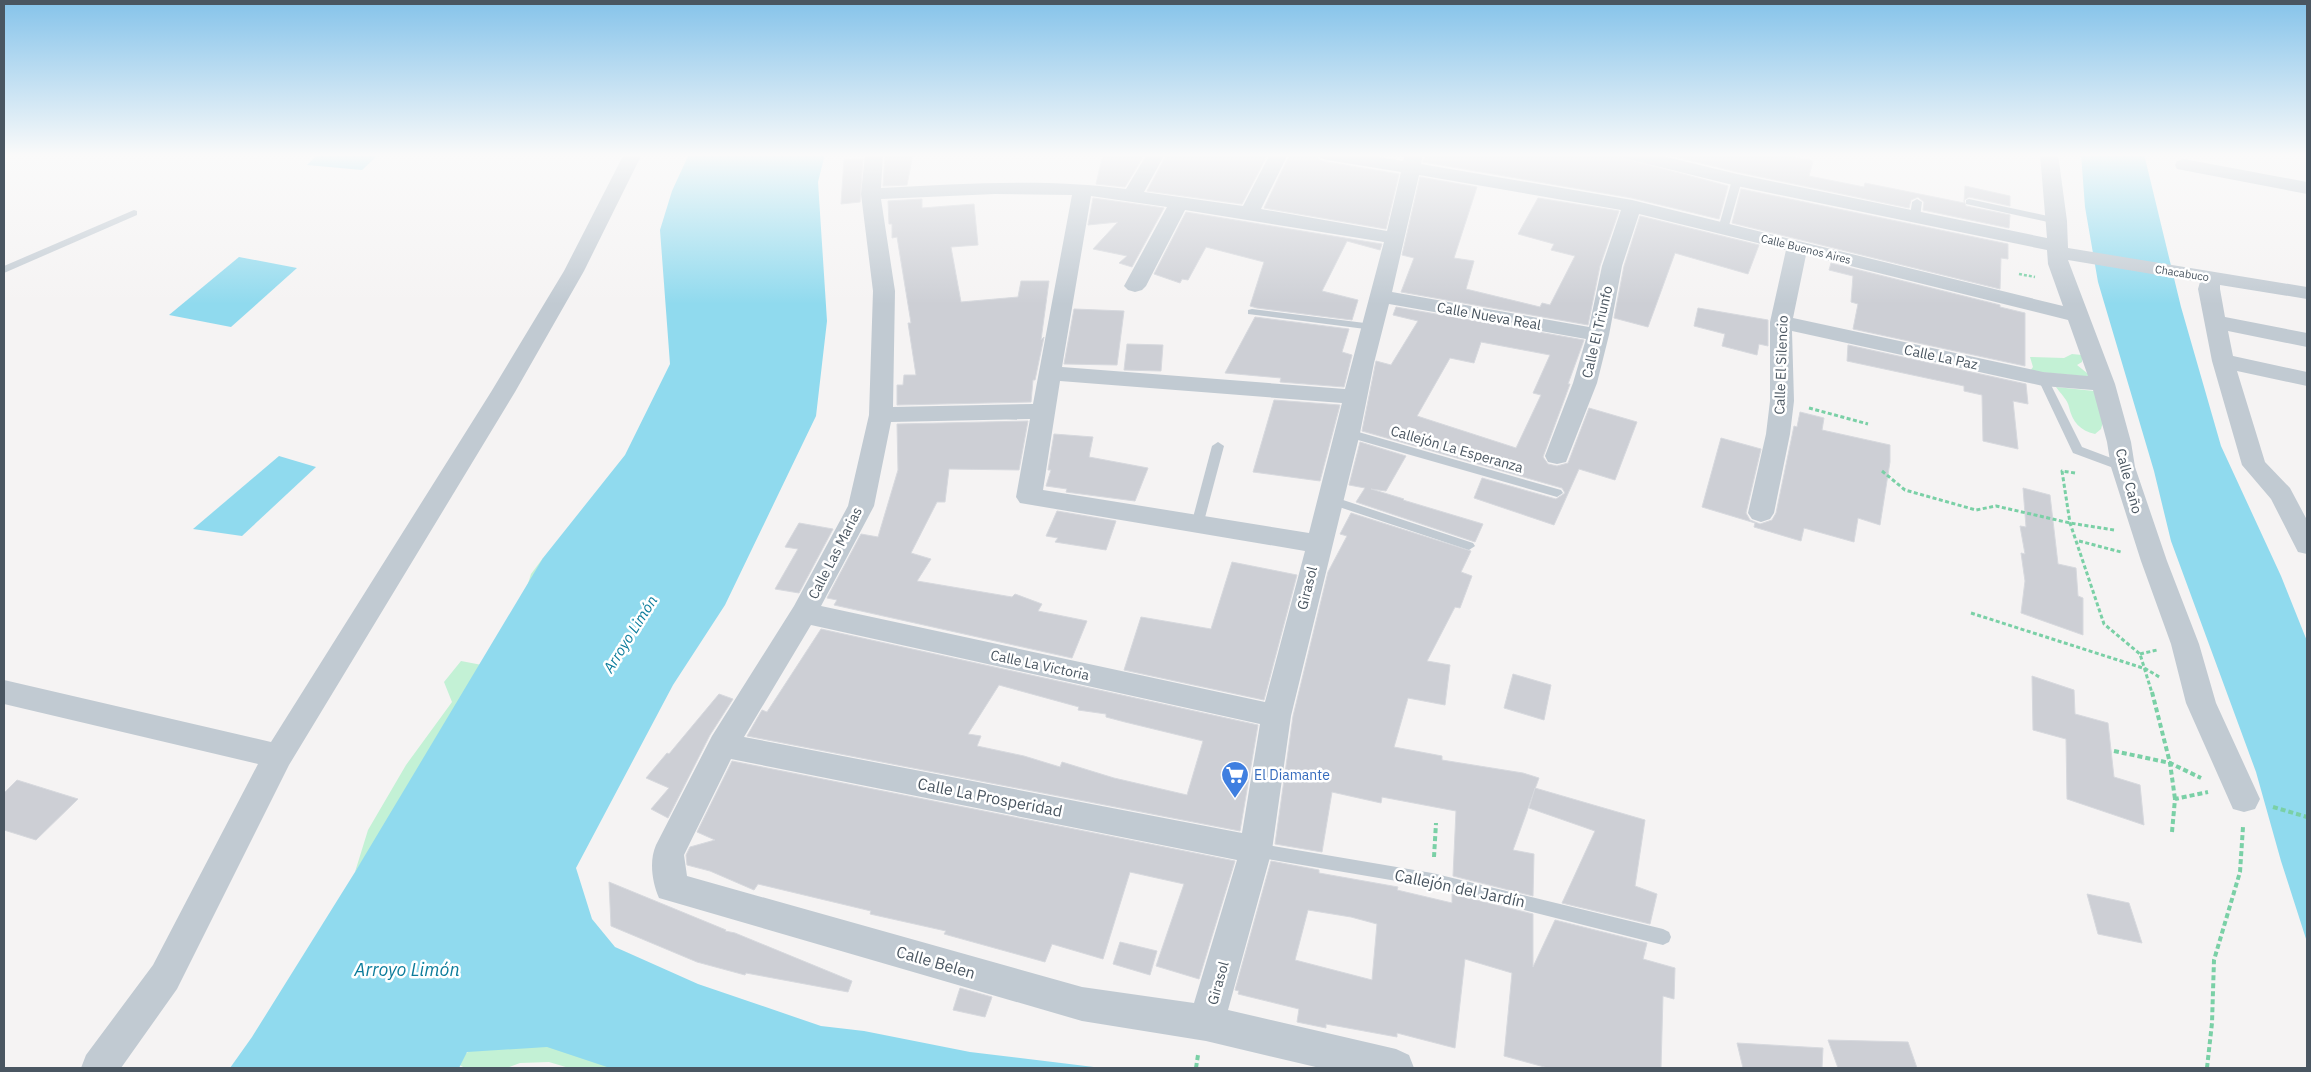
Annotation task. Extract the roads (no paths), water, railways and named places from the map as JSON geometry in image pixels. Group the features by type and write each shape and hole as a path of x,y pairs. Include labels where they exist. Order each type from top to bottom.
{"street":[{"path":"99,1068 165,977 278,756 528,349 574,271 608,204"},
{"name":"Calle Las Marias","path":"671,887 668,855 724,745 804,613 860,506 881,415 884,291 873,204"},
{"path":"1080,204 1063,292 1029,497 1318,544"},
{"path":"1135,286 1178,204"},
{"path":"1192,204 1394,238"},
{"path":"1249,213 1254,204"},
{"name":"Girasol","path":"1206,1023 1256,850 1276,716 1318,544 1348,433 1354,397 1373,327 1402,204"},
{"name":"Calle Buenos Aires","path":"1622,204 2078,316"},
{"name":"Chacabuco","path":"1885,204 1916,209 2064,251 2307,293"},
{"name":"Calle Caño","path":"2055,204 2064,251 2058,264 2103,384 2119,442 2123,466 2144,534 2185,644 2201,704 2254,802"},
{"name":"Calle El Triunfo","path":"1557,456 1585,383 1598,335 1612,266 1632,206"},
{"name":"Calle El Silencio","path":"1761,513 1778,434 1782,401 1780,322 1797,247"},
{"path":"2202,276 2208,289 2223,361 2254,465 2281,494 2307,545"},
{"name":"Calle Nueva Real","path":"1380,296 1598,335"},
{"name":"Calle La Paz","path":"1780,322 2043,379 2103,384"},
{"path":"2215,322 2307,340"},
{"path":"2223,361 2307,379"},
{"path":"1050,373 1354,397"},
{"path":"881,415 1043,411"},
{"path":"2281,494 2307,500"},
{"name":"Calle La Victoria","path":"804,613 1276,716"},
{"path":"4,692 278,756"},
{"name":"Calle La Prosperidad","path":"724,745 1256,850"},
{"name":"Calle Belen","path":"671,887 1082,1004 1206,1023 1396,1068"}],"lane":[{"path":"1722,229 1730,204"},
{"path":"1978,204 2057,221"},
{"path":"4,270 134,213"},
{"path":"1252,312 1373,327"},
{"path":"2043,379 2076,450 2123,466"},
{"name":"Callejón La Esperanza","path":"1348,433 1557,493"},
{"path":"1197,524 1218,446"},
{"path":"1331,500 1469,546"},
{"name":"Callejón del Jardín","path":"1256,850 1432,880 1663,937"}],"water":[{"name":"Arroyo Limón","path":"668,204 819,204 827,321 816,416 725,605 673,685 576,868 592,919 615,947 698,984 821,1026 864,1031 970,1052 1102,1068 610,1068 547,1047 467,1052 459,1068 230,1068 252,1037 355,872 543,558 625,455 670,364 660,230"},
{"path":"2085,204 2156,204 2181,307 2221,446 2281,576 2307,641 2307,942 2281,861 2256,772 2171,541 2154,471 2098,282"},
{"path":"239,257 297,268 231,327 169,315"},
{"path":"279,456 316,467 242,536 193,529"}],"place":[{"name":"El Diamante","path":"1235,799"}]}
